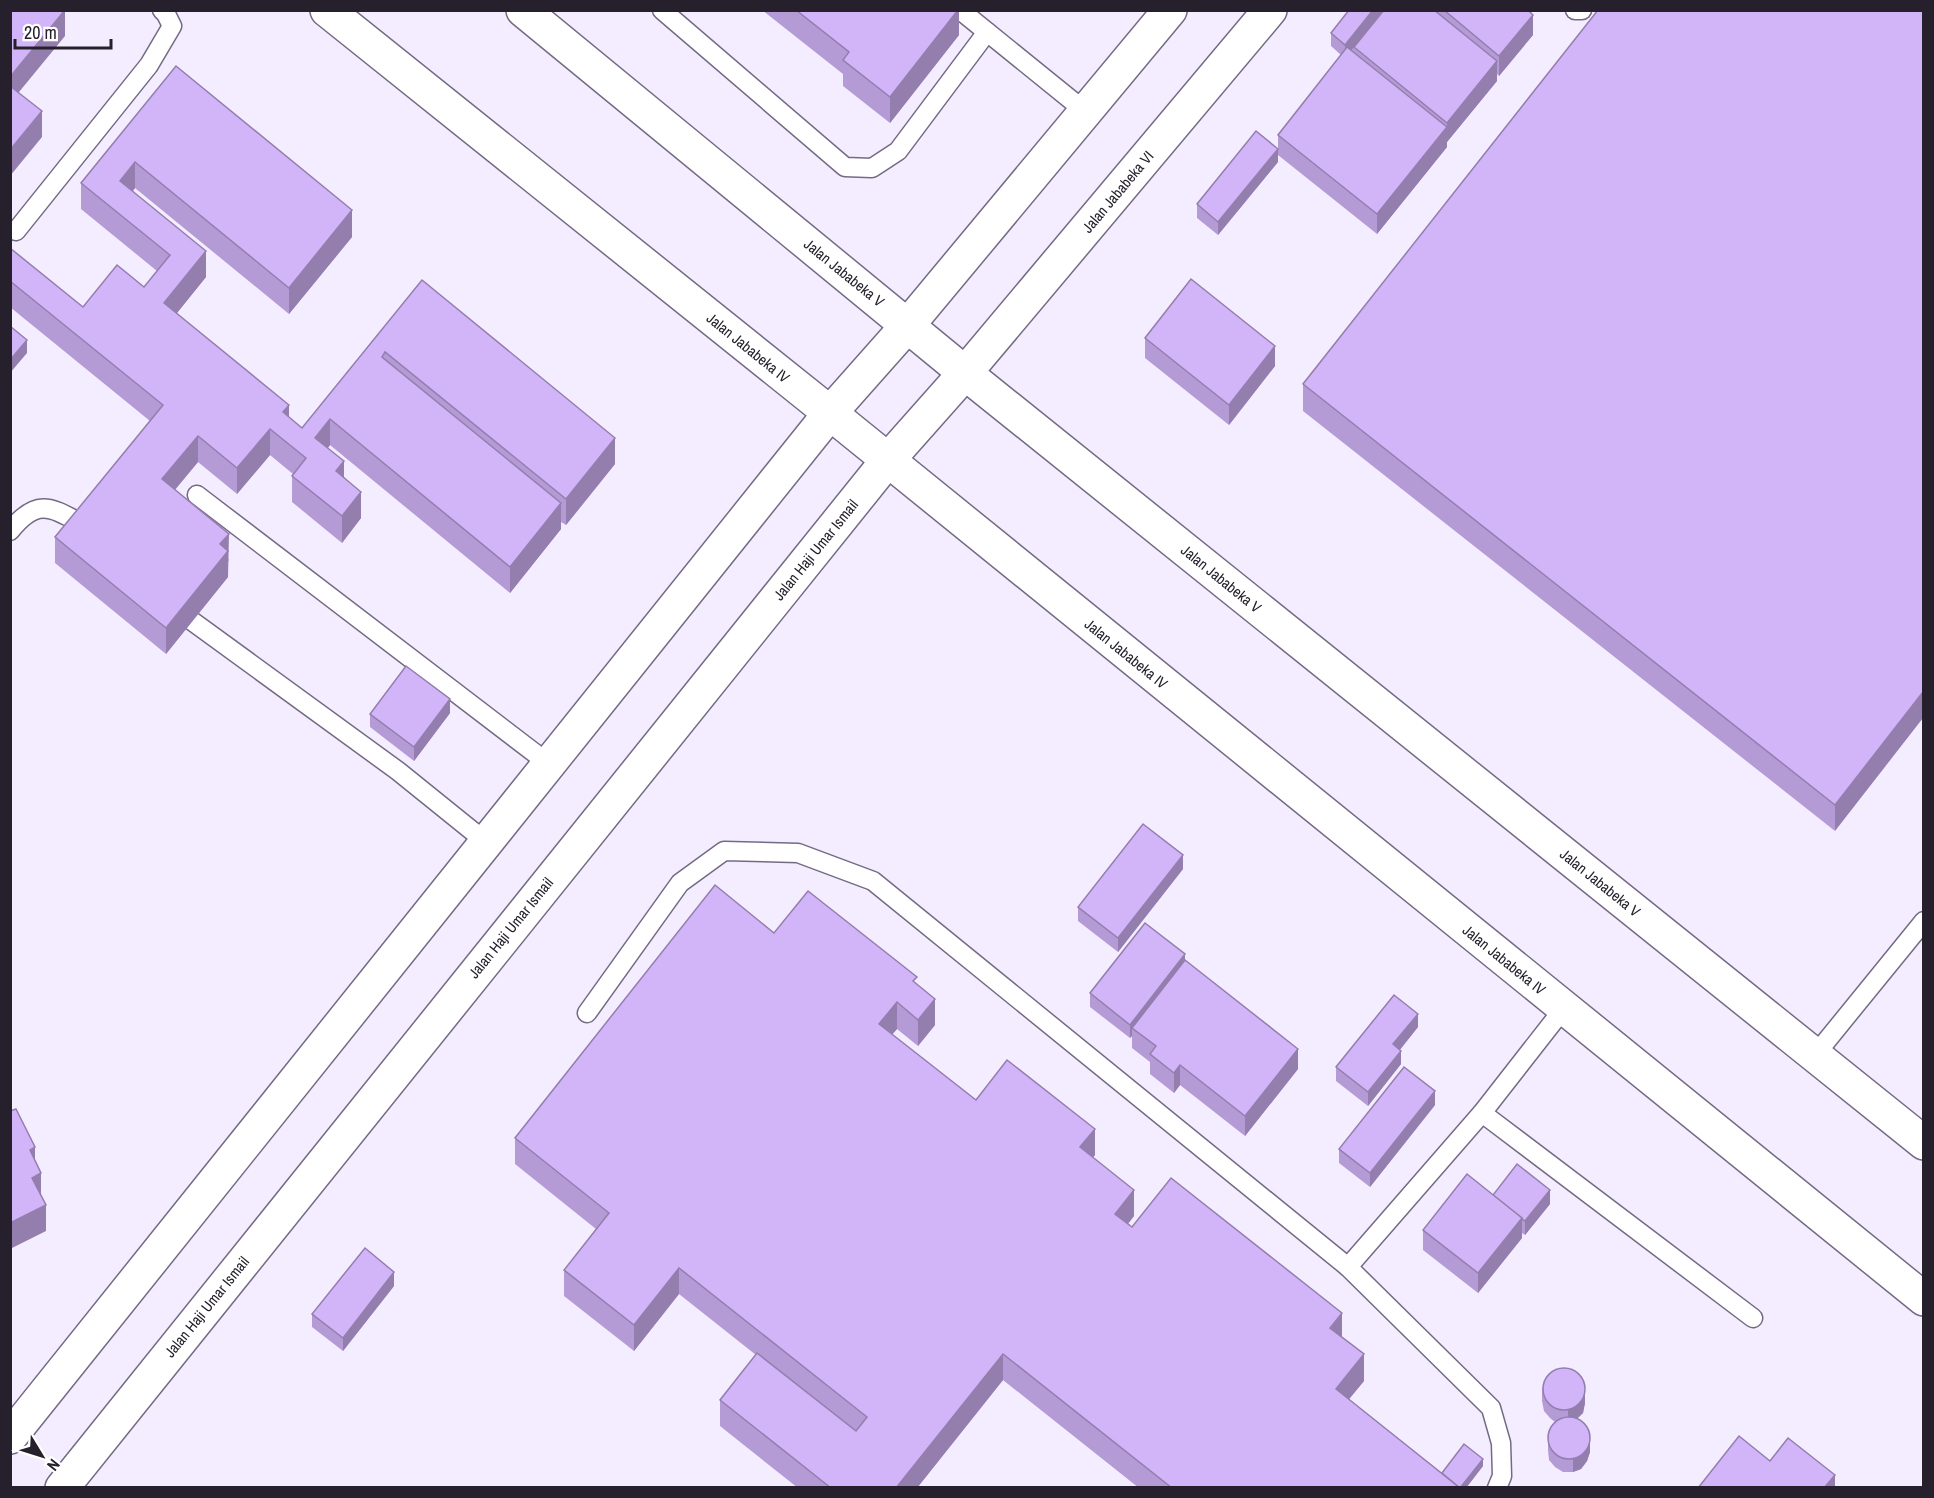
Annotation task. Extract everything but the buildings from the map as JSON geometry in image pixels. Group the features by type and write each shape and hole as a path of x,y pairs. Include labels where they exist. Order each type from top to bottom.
{"street":[{"name":"Jalan Jababeka IV","path":"327,10 830,413 1923,1299"},
{"name":"Jalan Jababeka V","path":"523,10 965,373 1923,1143"},
{"path":"10,1437 830,413 908,325 1170,10"},
{"name":"Jalan Jababeka VI","path":"965,373 1270,10"},
{"name":"Jalan Haji Umar Ismail","path":"62,1488 887,461 965,373"}],"lane":[{"path":"16,231 149,65 172,26 162,10"},
{"path":"662,10 845,167 872,168 898,151 987,32"},
{"path":"960,10 1086,112"},
{"path":"1575,10 1582,10"},
{"path":"197,495 549,764"},
{"path":"10,531 21,517 32,510 47,508 86,526"},
{"path":"192,621 398,771 486,843"},
{"path":"587,1013 680,883 724,851 798,853 873,881 1348,1267 1491,1408 1501,1443 1502,1476 1497,1488"},
{"path":"1815,1055 1923,921"},
{"path":"1348,1267 1482,1113 1564,1008"},
{"path":"1482,1113 1753,1318"}]}
